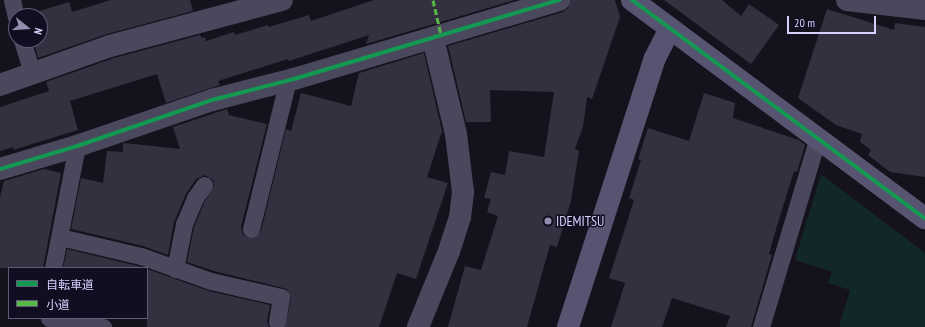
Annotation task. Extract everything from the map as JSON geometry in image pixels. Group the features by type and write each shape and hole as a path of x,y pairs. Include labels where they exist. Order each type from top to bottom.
{"street":[{"path":"0,85 110,46 282,0"},
{"path":"0,169 77,146 212,100 288,80 559,0"},
{"path":"632,0 925,218"},
{"path":"847,0 925,9"},
{"path":"568,327 654,60 670,28"},
{"path":"418,327 449,251 460,217 463,192 456,134 433,38"}],"lane":[{"path":"24,48 32,73"},
{"path":"251,229 288,80"},
{"path":"761,327 818,137"},
{"path":"53,267 77,146"},
{"path":"175,269 184,224 195,198 204,185"},
{"path":"60,237 141,256 211,281 281,298 277,322"},
{"path":"56,319 103,327"}],"green space":[{"path":"821,174 925,253 925,327 839,327 850,290 828,283 832,272 795,260"}],"building":[{"path":"111,0 190,0 193,11 107,34 38,58 35,48 48,48 48,8 69,2 72,12"},
{"path":"374,0 515,0 366,44 369,35 289,61 288,59 218,81 220,85 166,103 157,74 70,101 78,130 13,150 14,147 0,151 0,107 49,91 46,82 114,58 200,35 202,38 205,37 206,41 234,32 235,35 309,15 311,21"},
{"path":"571,0 615,0 620,17 592,99 587,97 583,127 575,149 579,151 571,201 557,247 550,245 527,327 448,327 465,266 481,270 498,216 487,212 491,199 484,198 491,172 505,175 509,151 544,157 554,92 490,90 491,122 466,122 448,46 563,12 568,8"},
{"path":"664,0 722,0 741,16 749,4 779,25 751,64"},
{"path":"827,9 894,30 895,23 925,27 925,177 890,172 868,155 871,150 860,142 862,134 836,125 798,98"},
{"path":"424,53 442,131 427,177 448,183 416,279 397,273 379,327 285,327 291,298 287,289 214,271 187,262 194,227 204,203 214,186 213,180 205,175 196,179 186,194 174,222 168,255 143,246 71,229 81,178 103,183 107,151 123,152 123,143 180,149 173,127 227,109 229,115 267,124 241,227 244,236 254,238 261,231 286,129 291,131 301,93 351,106 359,73"},
{"path":"704,93 735,103 733,118 799,140 805,145 797,172 794,171 777,226 769,254 772,255 751,327 726,327 730,316 672,298 662,327 611,327 625,283 609,278 634,200 629,198 641,160 638,159 648,128 689,141"},
{"path":"44,169 61,173 43,267 0,268 0,197 4,181"},
{"path":"67,249 142,267 63,267"},
{"path":"148,269 209,291 270,305 267,321 269,327 147,327"}],"marked path":[{"path":"433,0 441,35"}],"cycle path":[{"path":"0,169 77,146 212,100 294,79 559,0"},
{"path":"632,0 925,218"}],"place":[{"name":"IDEMITSU","path":"548,221"}]}
